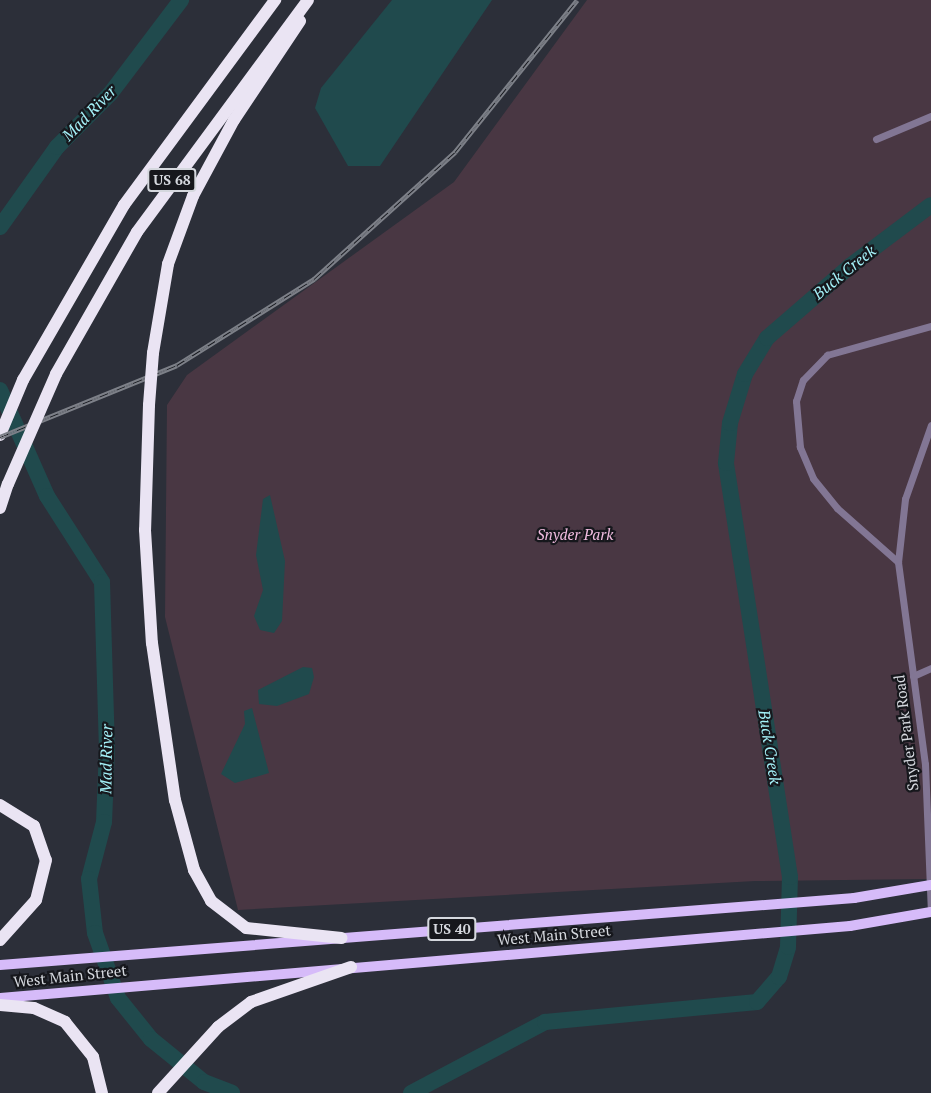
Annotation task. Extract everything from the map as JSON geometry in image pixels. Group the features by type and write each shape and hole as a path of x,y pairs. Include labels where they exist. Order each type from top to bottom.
{"highway":[{"name":"US 68","path":"0,435 35,359 124,205 275,0"},
{"name":"US 68","path":"0,508 8,484 56,374 160,198 308,0"},
{"path":"314,0 234,120 193,196 168,264 153,353 149,405 146,531 152,643 170,768 194,870 211,901 246,928 341,938"},
{"path":"0,805 34,826 46,860 36,900 0,940"},
{"path":"159,1093 213,1033 267,994 351,967"},
{"path":"0,1005 34,1008 65,1022 93,1057 102,1093"}],"main road":[{"name":"West Main Street","path":"0,964 825,900 929,886"},
{"name":"West Main Street","path":"0,998 162,982 833,927 931,912"}],"street":[{"path":"876,139 931,116"},
{"path":"898,562 837,508 813,478 800,447 796,401 803,380 827,355 931,326"},
{"name":"Snyder Park Road","path":"931,424 905,499 898,562 913,676 929,831 931,912"},
{"path":"913,676 931,668"}],"green space":[{"name":"Snyder Park","path":"587,0 931,0 931,873 927,879 755,881 238,910 165,617 167,405 187,375 454,182"}],"shaded area":[{"path":"392,0 492,0 380,166 348,166 315,108 321,88"},
{"path":"270,495 285,561 282,621 274,633 260,630 254,616 263,590 256,555 263,499"},
{"path":"303,667 312,668 314,677 309,694 277,706 259,704 258,690"},
{"path":"252,708 269,773 235,783 221,774 245,724 244,711"}],"waterway":[{"name":"Mad River","path":"0,227 57,147 110,94 181,0"},
{"name":"Buck Creek","path":"411,1093 545,1022 757,1002 779,977 788,947 790,877 726,463 730,423 745,374 767,338 850,266 931,205"},
{"name":"Mad River","path":"0,390 47,496 102,582 107,748 104,822 89,879 95,933 118,998 151,1039 204,1082 232,1093"}],"railway":[{"path":"0,437 177,365 314,279 455,152 577,0"}]}
